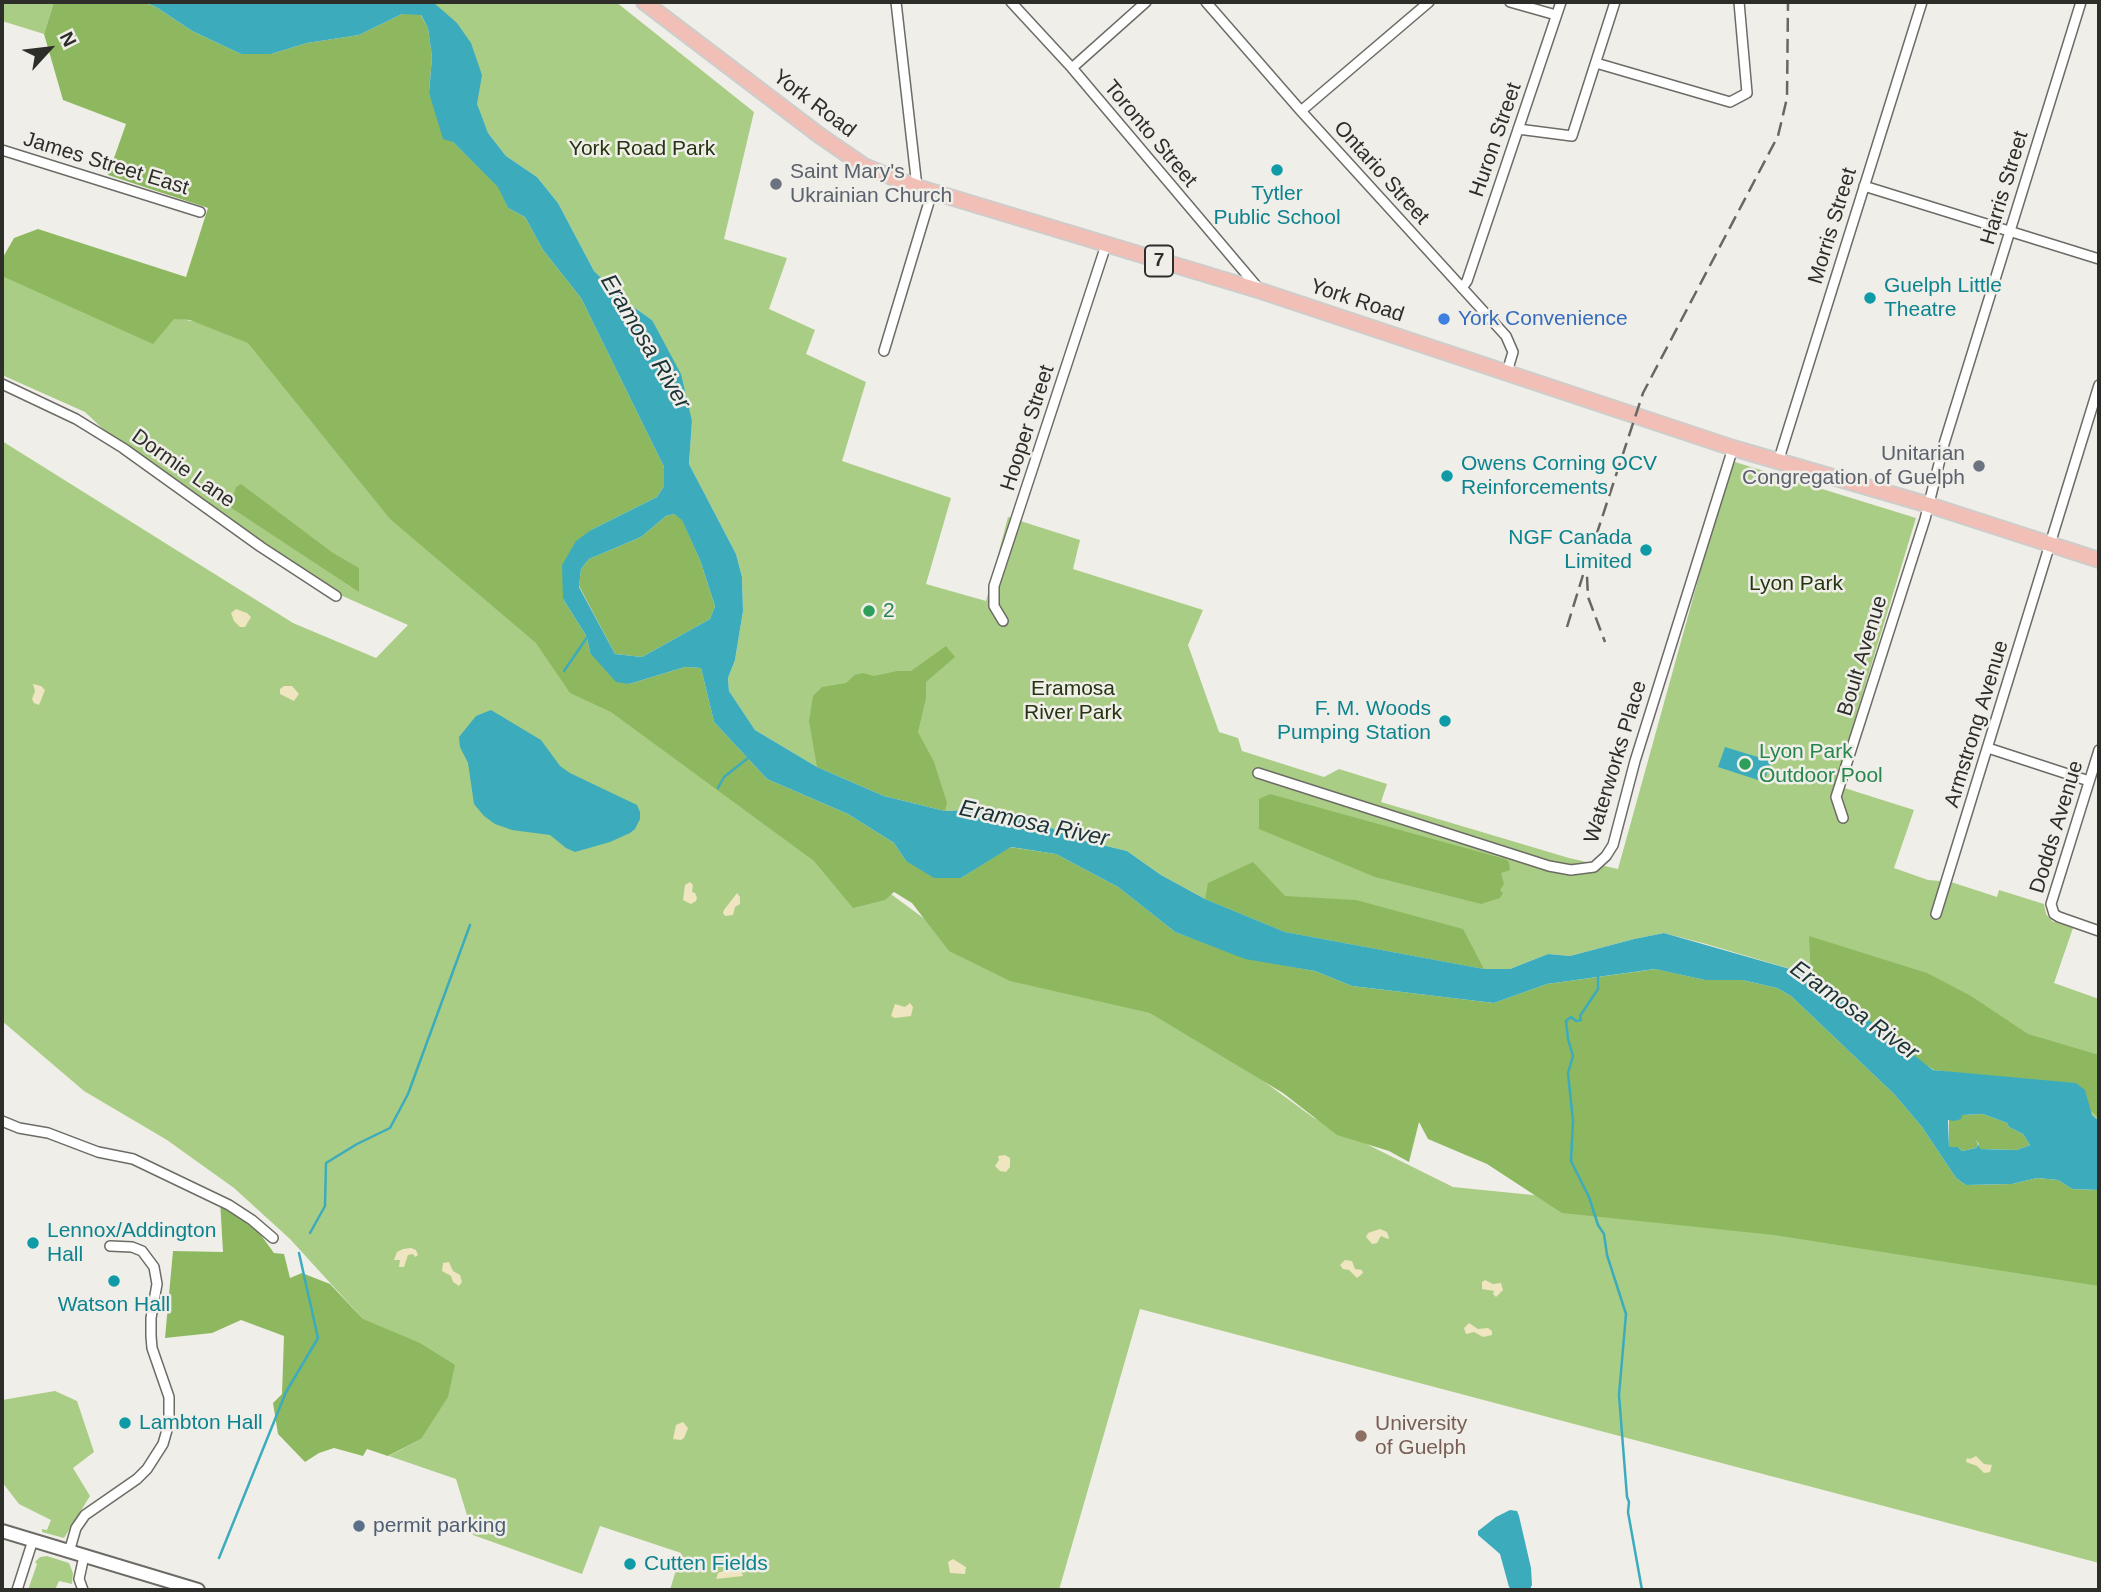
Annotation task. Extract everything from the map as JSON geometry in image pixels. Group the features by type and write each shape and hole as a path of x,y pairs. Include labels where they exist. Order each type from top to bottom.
{"main road":[{"name":"York Road","path":"644,2 864,166 916,187 1261,291 1732,447 1929,505 2099,560"},
{"path":"2,1531 198,1590"}],"street":[{"path":"896,2 916,187"},
{"name":"Toronto Street","path":"1011,2 1072,68 1261,291"},
{"path":"1072,68 1146,2"},
{"name":"Ontario Street","path":"1206,2 1510,342 1513,352 1507,372"},
{"path":"1301,111 1429,2"},
{"path":"1510,2 1556,15"},
{"name":"Huron Street","path":"1462,288 1467,281 1561,2"},
{"path":"1518,129 1572,136 1615,2"},
{"path":"1596,63 1730,102 1747,93 1739,2"},
{"name":"Morris Street","path":"1779,461 1922,2"},
{"name":"Harris Street","path":"1929,505 1944,444 2081,2"},
{"name":"James Street East","path":"2,150 200,212"},
{"path":"1864,186 2099,259"},
{"path":"884,351 932,192"},
{"name":"Hooper Street","path":"1003,621 994,606 993,586 1106,245"},
{"name":"Dormie Lane","path":"2,384 76,419 123,447 261,547 336,596"},
{"name":"Armstrong Avenue","path":"1936,914 2099,385"},
{"name":"Waterworks Place","path":"1258,773 1549,866 1571,870 1594,867 1613,845 1635,761 1732,447"},
{"name":"Boult Avenue","path":"1843,818 1836,797 1929,505"},
{"path":"1988,748 2090,781"},
{"name":"Dodds Avenue","path":"2099,750 2051,904 2054,914 2099,931"},
{"path":"2,1121 19,1128 48,1133 98,1153 133,1159 229,1205 273,1238"},
{"path":"69,1552 76,1528 85,1515 147,1469 163,1444 169,1423 169,1397 151,1336 157,1284 154,1267 142,1251 132,1247 110,1246"},
{"path":"17,1590 33,1540"},
{"path":"81,1590 79,1579 84,1556"}],"green space":[{"path":"2,2 54,2 44,34 2,21"},
{"path":"54,2 143,2 156,7 192,31 241,54 271,54 307,43 359,35 402,14 420,14 428,28 432,57 429,93 453,142 499,187 508,208 525,217 543,250 581,298 664,467 664,486 657,497 591,530 563,599 587,637 590,653 629,684 685,667 701,668 714,722 767,779 848,814 894,843 906,861 961,878 1010,847 1056,854 1118,887 1175,932 1245,958 1315,971 1352,986 1494,1003 1547,984 1656,969 1705,980 1742,980 1777,988 1791,996 1894,1094 1922,1127 1956,1178 1966,1185 2012,1184 2037,1178 2058,1180 2072,1189 2099,1190 2099,1286 1774,1235 1562,1213 1487,1164 1428,1139 1419,1122 1409,1162 1389,1151 1337,1135 1283,1093 1150,1013 1010,981 949,951 912,903 894,892 885,900 853,908 814,861 611,712 570,693 536,643 390,519 248,343 190,320 174,319 153,344 2,276 2,259 14,238 38,229 186,277 208,208 108,175 126,124 63,100 44,34"},
{"name":"Eramosa River Park","path":"433,2 616,2 754,112 724,239 787,258 769,309 815,330 806,354 866,382 842,461 951,498 926,584 986,601 1008,517 1080,540 1073,569 1203,610 1188,645 1219,732 1238,738 1242,751 1324,777 1339,769 1387,784 1381,802 1569,858 1618,869 1724,486 1735,462 1916,518 1835,785 1914,810 1894,868 1928,880 1951,882 1997,897 1999,890 2044,904 2046,914 2052,921 2073,928 2054,983 2099,999 2099,1121 2092,1115 1811,975 1706,944 1664,933 1570,956 1548,954 1510,969 1484,969 1285,932 1205,899 1161,875 1127,851 1077,839 1026,817 989,809 945,811 817,767 755,730 729,691 728,678 735,660 743,611 742,577 736,554 689,464 692,421 652,320 625,301 594,271 558,203 537,177 506,156 488,133"},
{"path":"2,275 175,318 270,335 581,665 972,954 1170,1013 1314,1118 1453,1187 2099,1252 2099,1563 1140,1309 1059,1590 670,1590 681,1553 600,1526 582,1574 473,1535 456,1479 389,1456 421,1439 363,1319 290,1239 234,1188 167,1140 84,1091 2,1021 2,441 293,623 376,658 408,625 338,594 123,448 85,412 2,375"},
{"path":"241,484 333,553 359,568 359,592 230,507 236,487"},
{"path":"674,514 682,519 700,560 715,606 710,619 642,657 615,654 579,586 581,569 589,559 641,537 666,516"},
{"path":"946,646 955,657 926,682 926,698 918,732 934,762 947,803 945,811 884,796 817,767 809,721 813,696 822,687 846,683 855,675 863,673 874,676 911,671"},
{"path":"1270,794 1505,859 1509,862 1510,870 1501,873 1504,884 1500,890 1503,893 1500,898 1481,904 1375,877 1259,829 1259,799"},
{"path":"1253,862 1285,896 1356,900 1463,929 1484,969 1285,932 1205,899 1208,883"},
{"path":"1809,936 1927,973 1971,996 2028,1034 2099,1055 2099,1118 2090,1110 2085,1090 1934,1070 1921,1062 1811,975"},
{"path":"1983,1114 2007,1123 2009,1127 2023,1134 2030,1145 2017,1150 1979,1149 1976,1140 1976,1148 1962,1151 1958,1147 1949,1147 1949,1120 1961,1115"},
{"path":"220,1200 255,1227 274,1253 284,1254 290,1278 302,1273 330,1284 363,1319 420,1343 455,1365 448,1397 421,1439 388,1456 367,1449 363,1456 334,1448 305,1462 278,1434 273,1403 282,1394 284,1336 241,1320 212,1333 165,1338 173,1251 223,1252"},
{"path":"55,1391 77,1401 94,1452 73,1468 90,1496 64,1538 42,1532 42,1529 47,1530 51,1520 19,1504 2,1482 2,1400"},
{"path":"47,1556 69,1563 73,1573 72,1584 59,1581 55,1590 28,1590 37,1564 35,1562 40,1557"}],"sand":[{"path":"236,609 251,617 245,627 240,627 234,621 231,613"},
{"path":"33,684 45,690 39,705 32,699 35,691"},
{"path":"292,686 299,694 294,701 280,694 280,689"},
{"path":"690,882 693,885 692,892 697,898 691,904 683,900 685,885"},
{"path":"737,893 740,904 735,907 733,915 725,916 724,910"},
{"path":"910,1003 913,1007 911,1016 891,1016 895,1004 905,1007"},
{"path":"1005,1155 1010,1158 1010,1167 1006,1172 995,1166 999,1160 998,1156"},
{"path":"1380,1229 1387,1232 1389,1238 1381,1236 1377,1243 1372,1244 1366,1237 1368,1233"},
{"path":"411,1248 416,1250 418,1255 408,1255 404,1267 399,1267 400,1260 394,1260 397,1252"},
{"path":"1345,1260 1352,1261 1355,1269 1362,1270 1363,1273 1357,1278 1349,1270 1343,1269 1340,1265"},
{"path":"449,1262 453,1271 460,1275 462,1282 459,1286 453,1282 451,1276 442,1271 443,1263"},
{"path":"1485,1280 1493,1284 1501,1283 1503,1290 1496,1297 1494,1291 1482,1289 1482,1282"},
{"path":"1469,1323 1478,1329 1488,1328 1492,1335 1483,1337 1474,1332 1466,1334 1464,1328"},
{"path":"683,1422 688,1428 684,1438 673,1439 676,1425"},
{"path":"1976,1456 1984,1464 1992,1465 1990,1472 1984,1473 1977,1466 1966,1462 1967,1458"},
{"path":"953,1559 966,1567 965,1574 950,1573 948,1562"},
{"path":"729,1569 741,1571 743,1576 716,1579 718,1573"}],"water":[{"name":"Eramosa River","path":"144,2 433,2 457,23 471,43 482,75 477,104 488,133 506,156 537,177 558,203 594,271 625,301 652,320 681,374 692,421 689,464 736,554 742,577 743,611 735,660 728,678 729,691 755,730 817,767 884,796 945,811 989,809 1026,817 1077,839 1127,851 1161,875 1205,899 1285,932 1484,969 1510,969 1548,954 1570,956 1664,933 1811,975 1933,1070 2076,1083 2085,1090 2092,1115 2099,1121 2099,1190 2072,1189 2058,1180 2037,1178 2012,1184 1966,1185 1956,1178 1922,1127 1894,1094 1791,996 1777,988 1742,980 1705,980 1655,969 1547,984 1494,1003 1352,986 1315,971 1245,959 1175,932 1118,887 1056,854 1011,847 961,878 934,878 906,861 894,843 848,814 767,779 714,722 701,668 685,667 629,684 616,682 590,653 587,637 563,599 562,565 576,541 591,530 657,497 664,486 664,467 581,298 543,250 525,217 508,208 498,187 453,142 443,139 429,93 432,57 428,28 421,15 402,14 359,35 307,43 271,54 241,54 192,31","holes":["674,514 682,520 700,560 715,606 710,619 642,657 615,654 579,587 581,569 589,559 641,537 666,516","1983,1114 2007,1123 2009,1127 2023,1134 2030,1145 2017,1150 1980,1149 1976,1138 1976,1148 1962,1151 1958,1147 1949,1147 1948,1120 1961,1119 1962,1115"]},
{"path":"491,710 541,740 560,766 570,773 637,805 640,819 635,829 610,842 575,852 550,835 512,830 495,824 484,816 474,804 468,763 460,747 459,737 476,716"},
{"name":"Lyon Park Outdoor Pool","path":"1725,747 1771,761 1764,782 1718,767"},
{"path":"1510,1510 1517,1511 1519,1516 1531,1568 1530,1589 1512,1590 1509,1587 1500,1554 1478,1535 1478,1531"}],"waterway":[{"path":"564,671 588,636"},
{"path":"718,788 724,777 748,758"},
{"path":"310,1233 325,1206 326,1163 390,1128 408,1094 470,925"},
{"path":"1598,974 1598,989 1580,1016 1581,1020 1576,1021 1571,1017 1566,1021 1573,1056 1568,1073 1573,1121 1571,1161 1604,1234 1607,1255 1626,1314 1619,1395 1628,1512 1642,1590"},
{"path":"219,1558 286,1392 318,1338 299,1253"}],"railway":[{"path":"1596,536 1643,393 1778,136 1787,98 1788,2"},
{"path":"1590,556 1588,597 1605,642"},
{"path":"1567,627 1583,575"}],"place":[{"name":"Tytler Public School","path":"1277,170"},
{"name":"Saint Mary's Ukrainian Church","path":"776,184"},
{"name":"Guelph Little Theatre","path":"1870,298"},
{"name":"York Convenience","path":"1444,319"},
{"name":"Unitarian Congregation of Guelph","path":"1979,466"},
{"name":"Owens Corning OCV Reinforcements","path":"1447,476"},
{"name":"NGF Canada Limited","path":"1646,550"},
{"name":"2","path":"869,611"},
{"name":"F. M. Woods Pumping Station","path":"1445,721"},
{"name":"Lyon Park Outdoor Pool","path":"1745,764"},
{"name":"Lennox/Addington Hall","path":"33,1243"},
{"name":"Watson Hall","path":"114,1281"},
{"name":"Lambton Hall","path":"125,1423"},
{"name":"University of Guelph","path":"1361,1436"},
{"name":"permit parking","path":"359,1526"},
{"name":"Cutten Fields","path":"630,1564"}],"park label":[{"name":"York Road Park","path":"642,149"},
{"name":"Lyon Park","path":"1796,584"}]}
